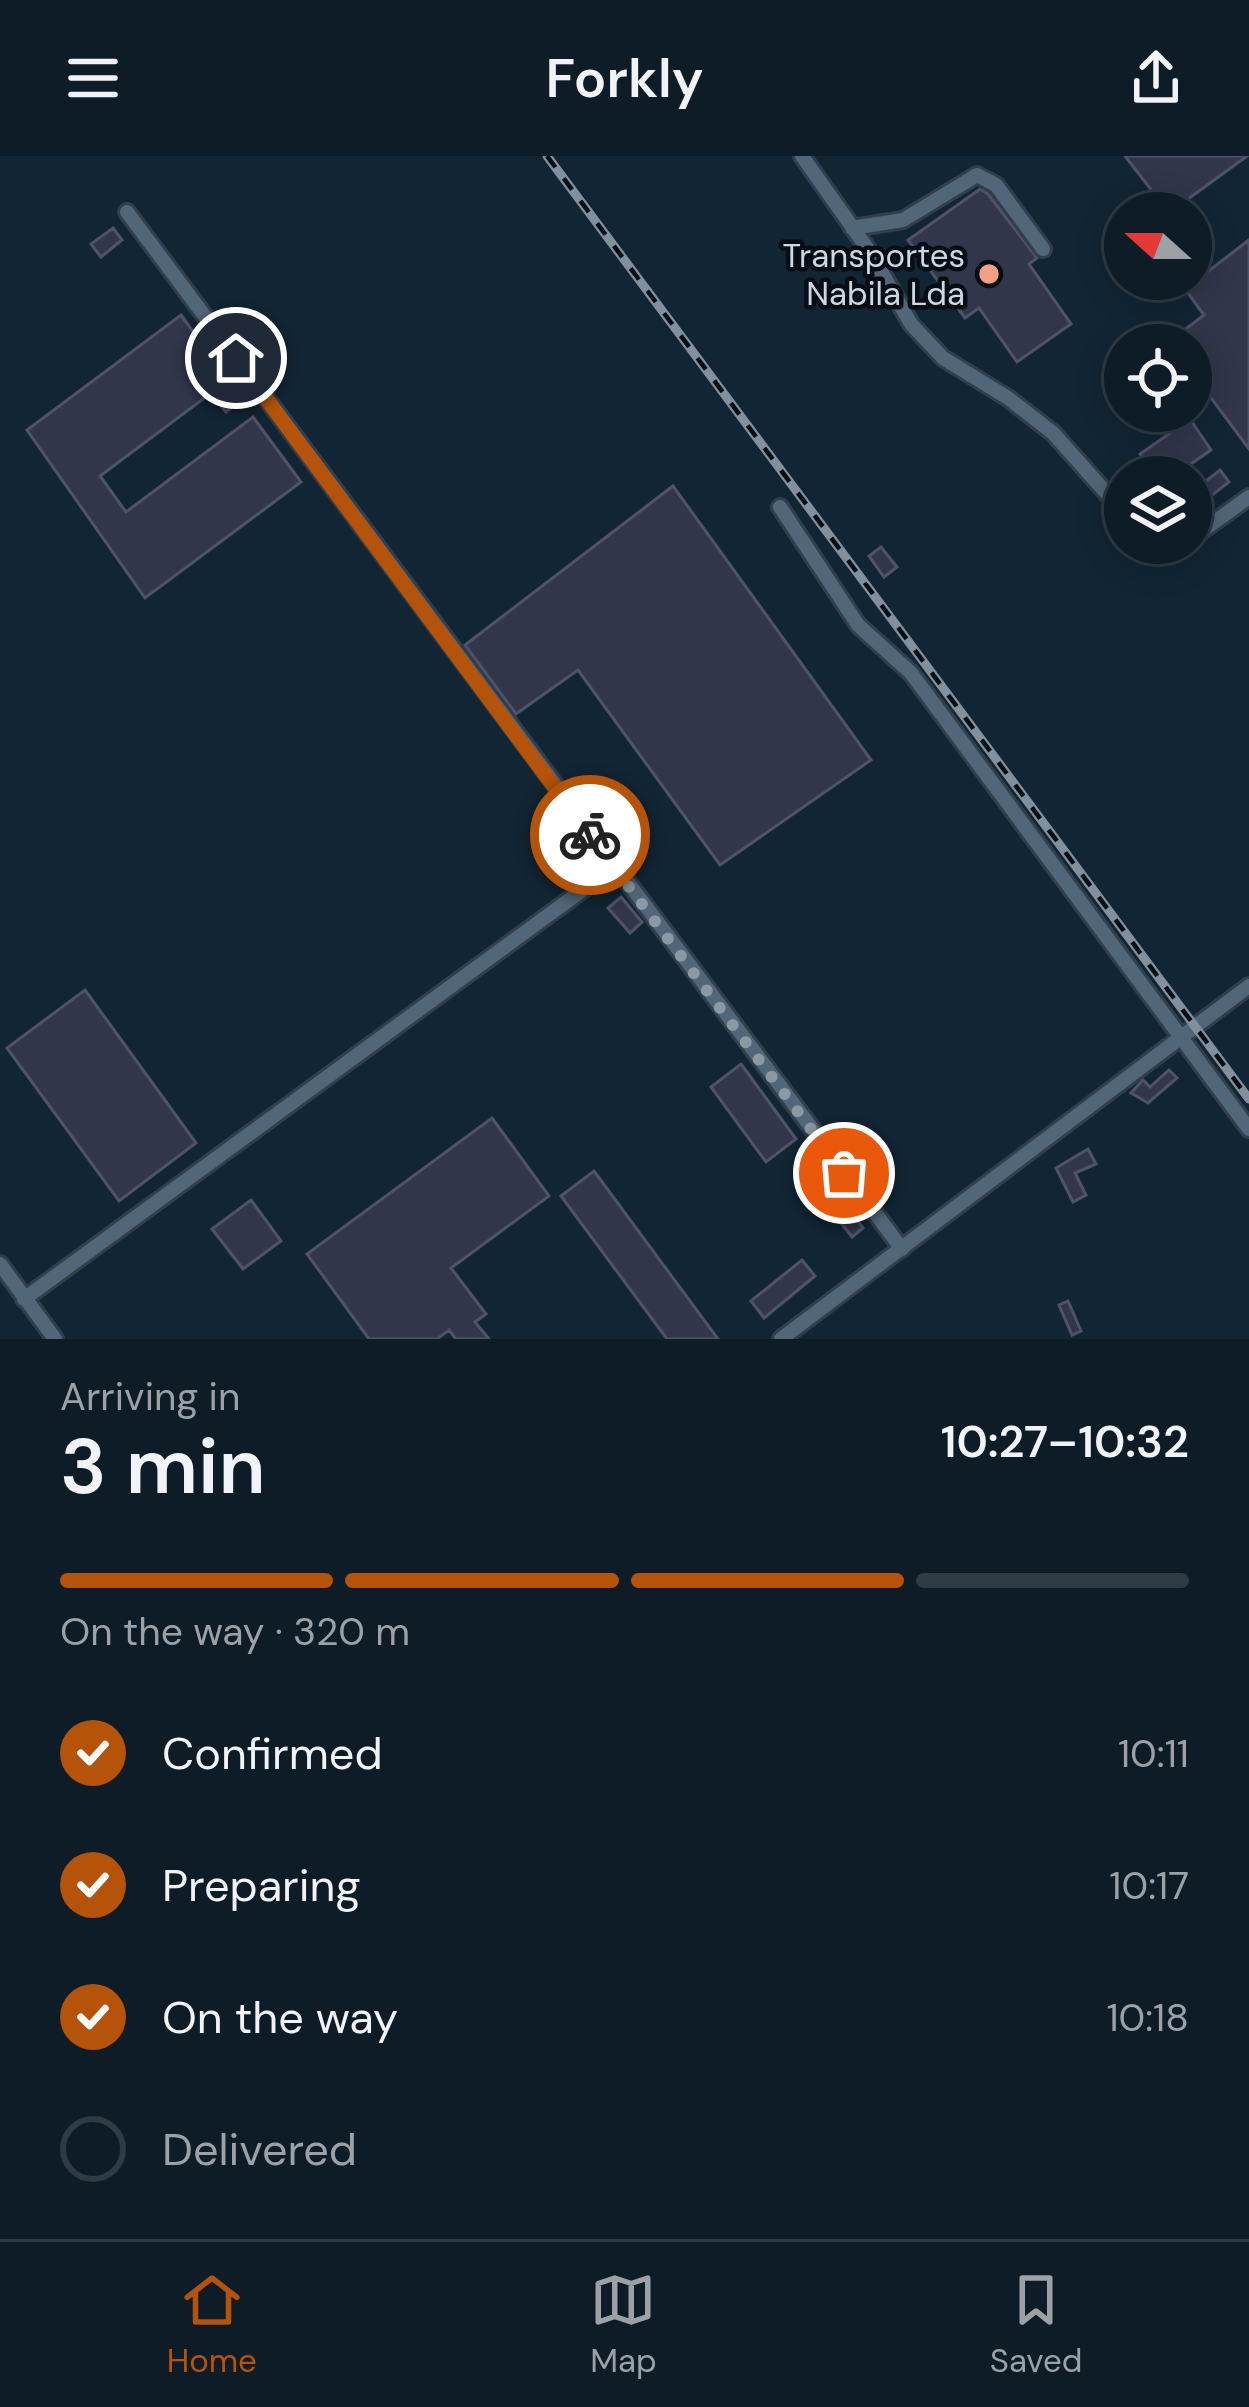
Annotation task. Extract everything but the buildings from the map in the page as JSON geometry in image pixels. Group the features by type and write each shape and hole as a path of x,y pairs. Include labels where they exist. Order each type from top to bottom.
{"street":[{"path":"802,156 853,228 910,323 944,358 1053,433 1104,490"},
{"path":"853,228 903,220 977,175 996,184 1042,249"},
{"path":"127,212 902,1250"},
{"path":"1212,523 1249,497"},
{"path":"779,507 858,625 911,673 1249,1129"},
{"path":"24,1299 614,867"},
{"path":"781,1339 1249,986"},
{"path":"0,1264 55,1339"}],"railway":[{"path":"547,156 1249,1099"}],"way so far":[{"path":"590,835 844,1173"}],"place":[{"name":"Transportes Nabila Lda","path":"989,274"}],"route":[{"path":"236,358 590,835"}]}
